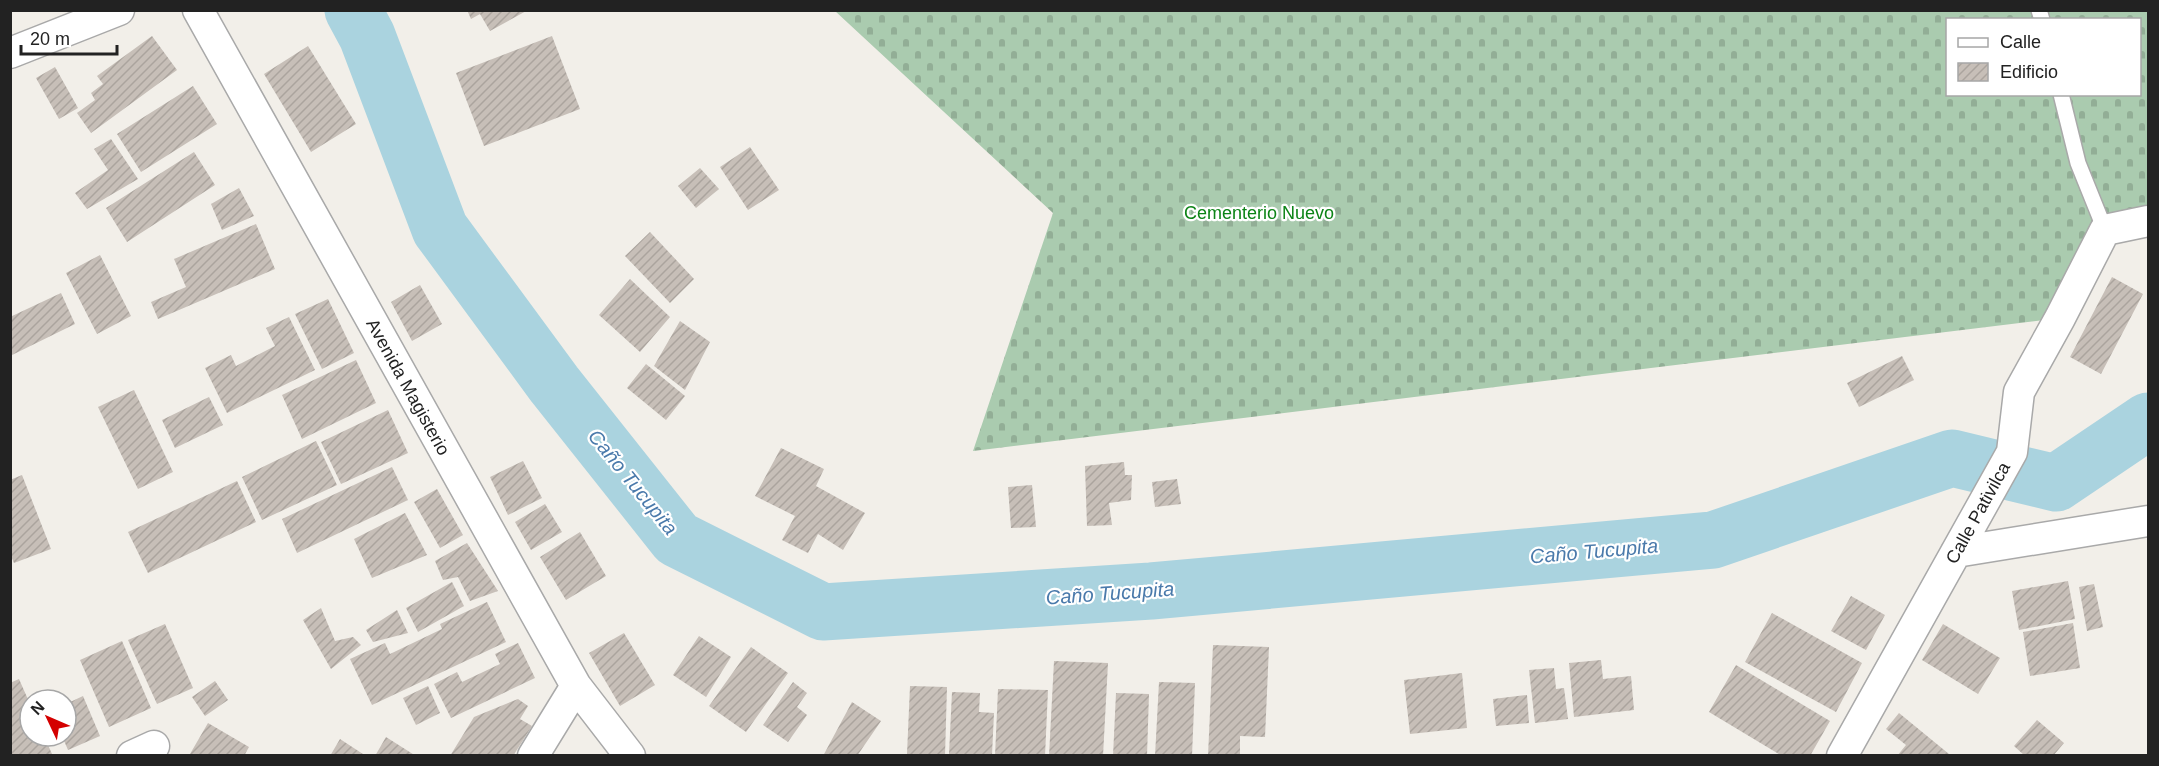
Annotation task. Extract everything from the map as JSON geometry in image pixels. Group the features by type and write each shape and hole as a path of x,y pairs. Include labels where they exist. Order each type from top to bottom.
{"street":[{"path":"10,52 119,10"},
{"name":"Avenida Magisterio","path":"198,10 576,686 630,756"},
{"path":"2105,230 2148,221"},
{"name":"Calle Pativilca","path":"1842,756 2012,452 2019,392 2105,230"},
{"path":"1956,552 2148,522"},
{"path":"533,756 576,686"},
{"path":"132,756 154,746 148,756"}],"lane":[{"path":"2061,96 2078,163 2105,230"}],"green space":[{"name":"Cementerio Nuevo","path":"835,11 2148,11 2148,221 2105,230 2060,318 973,451 1053,213"}],"building":[{"path":"467,10 528,10 490,31 480,14 471,19"},
{"path":"152,36 177,70 91,133 77,113 95,100 91,93 103,84 97,76"},
{"path":"552,36 580,109 484,146 456,73"},
{"path":"308,46 356,124 311,152 264,74"},
{"path":"55,67 78,108 59,119 36,78"},
{"path":"193,86 217,124 141,172 117,134"},
{"path":"111,139 138,179 87,209 75,193 108,170 94,149"},
{"path":"750,147 779,190 748,210 720,167"},
{"path":"194,152 215,185 127,242 106,208"},
{"path":"700,168 719,189 696,208 678,186"},
{"path":"239,188 254,216 222,230 211,204"},
{"path":"256,224 275,269 158,319 151,302 186,287 174,259"},
{"path":"650,232 694,279 670,303 625,256"},
{"path":"100,255 131,316 97,334 66,273"},
{"path":"2112,277 2143,294 2101,374 2070,357"},
{"path":"630,279 670,317 640,352 599,315"},
{"path":"420,285 442,324 412,341 391,302"},
{"path":"61,293 75,324 10,356 10,317"},
{"path":"328,299 354,353 322,369 295,314"},
{"path":"289,317 315,370 227,413 205,368 231,355 236,366 275,346 266,328"},
{"path":"680,321 710,342 685,390 654,366"},
{"path":"1902,356 1914,380 1859,407 1847,383"},
{"path":"356,360 376,403 302,439 282,395"},
{"path":"646,364 685,396 666,420 627,388"},
{"path":"134,390 173,472 138,489 98,407"},
{"path":"209,397 223,425 175,448 162,420"},
{"path":"388,410 408,453 341,484 321,442"},
{"path":"316,441 337,485 262,520 242,477"},
{"path":"781,448 824,469 816,486 865,513 843,550 818,534 808,553 782,540 795,516 755,496"},
{"path":"523,461 542,498 508,515 490,477"},
{"path":"1124,462 1125,475 1132,475 1131,500 1109,503 1112,525 1087,526 1085,466"},
{"path":"392,467 408,500 297,553 282,519"},
{"path":"22,475 51,549 14,563 10,554 10,480"},
{"path":"1177,479 1181,504 1155,507 1152,482"},
{"path":"237,481 256,522 148,573 128,532"},
{"path":"1032,485 1036,527 1011,528 1008,487"},
{"path":"437,489 463,535 440,548 414,502"},
{"path":"545,504 562,532 531,550 515,522"},
{"path":"405,513 427,555 372,578 354,539"},
{"path":"580,532 606,576 566,600 540,557"},
{"path":"467,543 498,591 470,601 458,577 443,580 435,561"},
{"path":"2068,581 2075,619 2019,630 2012,591"},
{"path":"452,582 464,606 418,632 406,608"},
{"path":"2094,584 2103,627 2087,631 2079,587"},
{"path":"1851,596 1885,615 1866,650 1831,631"},
{"path":"487,602 506,642 372,705 350,659 385,643 390,654 442,629 440,624"},
{"path":"321,608 335,641 353,637 361,645 331,669 303,620"},
{"path":"397,610 408,633 373,642 366,630"},
{"path":"1772,613 1862,663 1836,712 1745,662"},
{"path":"2073,623 2080,668 2030,676 2023,632"},
{"path":"165,624 193,688 157,704 128,640"},
{"path":"1943,624 2000,658 1978,694 1922,660"},
{"path":"624,633 655,685 620,706 589,653"},
{"path":"699,636 731,657 706,697 673,675"},
{"path":"122,641 151,708 109,727 80,660"},
{"path":"518,643 535,678 451,718 434,684 457,672 462,682 500,664 495,654"},
{"path":"1213,645 1269,647 1265,737 1240,736 1240,756 1208,756"},
{"path":"751,647 788,673 746,732 709,706"},
{"path":"1601,660 1603,679 1631,676 1634,710 1574,717 1569,663"},
{"path":"1054,661 1108,663 1103,756 1049,756"},
{"path":"1736,665 1830,721 1810,756 1782,756 1709,712"},
{"path":"1554,668 1556,689 1564,688 1568,719 1535,723 1529,670"},
{"path":"1462,673 1467,728 1410,734 1404,680"},
{"path":"19,679 23,688 18,688 18,748 49,748 52,754 49,756 10,756 10,683"},
{"path":"215,681 228,700 205,716 192,697"},
{"path":"793,682 807,693 797,707 807,715 788,742 763,725"},
{"path":"1159,682 1195,683 1192,756 1155,756"},
{"path":"428,686 440,713 416,725 403,698"},
{"path":"910,686 947,687 945,756 907,754"},
{"path":"998,689 1048,690 1045,756 995,756"},
{"path":"952,692 980,693 979,712 994,713 992,755 949,754"},
{"path":"1116,693 1149,694 1147,756 1113,756"},
{"path":"1527,695 1529,723 1496,726 1493,699"},
{"path":"83,696 100,736 78,746 78,698"},
{"path":"518,699 528,706 520,719 532,726 513,756 450,756 474,717"},
{"path":"852,702 881,721 857,756 823,756"},
{"path":"1899,713 1949,754 1948,756 1897,756 1906,745 1886,729"},
{"path":"2037,720 2064,743 2053,756 2025,756 2014,746"},
{"path":"208,723 249,747 244,756 190,754"},
{"path":"386,737 416,756 375,756"},
{"path":"340,739 366,756 330,756"}],"waterway":[{"name":"Caño Tucupita","path":"353,10 367,36 440,229 554,384 677,539 823,612 1151,591 1713,540 1952,458 2056,483 2148,421"}]}
